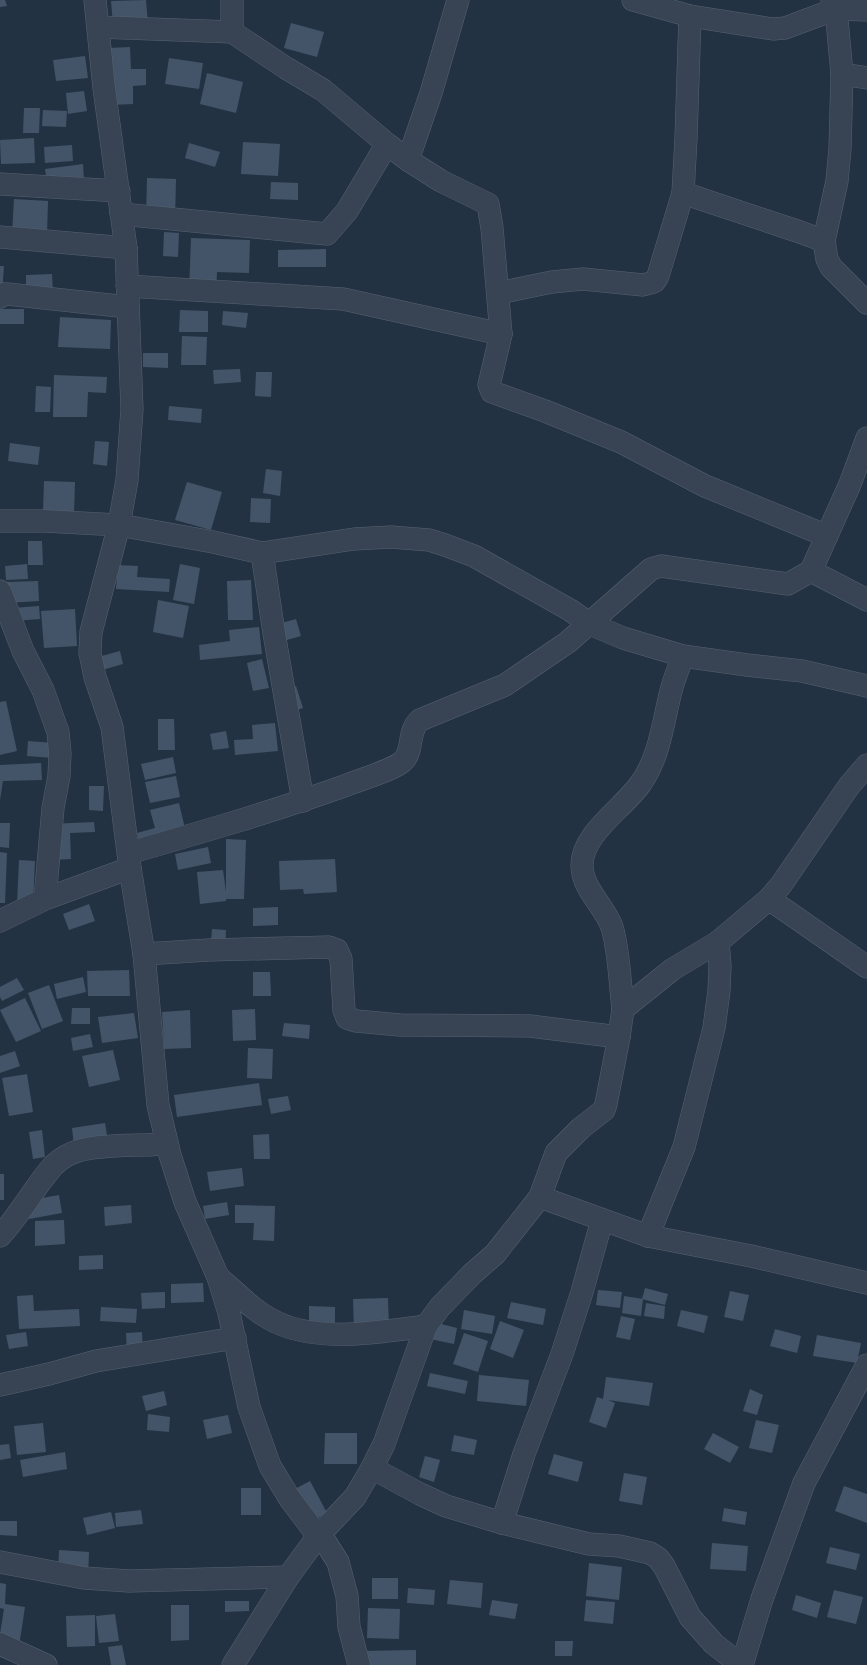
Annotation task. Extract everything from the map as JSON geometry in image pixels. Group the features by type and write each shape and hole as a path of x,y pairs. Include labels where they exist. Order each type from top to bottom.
{"street":[{"path":"95,0 104,88 126,248 132,409 128,480 119,525 91,632 90,653 95,677 112,727 144,954 158,1105 167,1144 185,1202 218,1277 235,1338 249,1407 270,1466 290,1499 318,1536 326,1543 338,1562 347,1596 349,1627 359,1665"},
{"path":"232,0 232,32"},
{"path":"408,160 431,93 458,0"},
{"path":"633,0 690,16 755,27 785,28 834,5 867,10"},
{"path":"834,5 842,74 840,149 837,181 824,241 827,259 831,267 867,303"},
{"path":"498,294 552,282 583,279 643,284 654,282 658,276 683,193 690,16"},
{"path":"98,27 232,32 322,90 408,160 441,181 488,204 501,334 489,385 492,392 545,411 621,442 705,486 827,536"},
{"path":"842,74 867,78"},
{"path":"122,214 327,234 347,211 387,144"},
{"path":"0,184 119,191"},
{"path":"683,193 737,210 824,241"},
{"path":"0,237 126,248"},
{"path":"0,297 3,294 7,294 343,299 501,334"},
{"path":"0,921 130,861 378,774 402,762 409,748 414,727 420,720 505,685 568,642 656,567 661,566 788,584 811,571 850,484 867,438"},
{"path":"0,521 44,521 119,525 213,542 262,553 354,539 391,538 429,540 446,544 474,556 570,610 590,624 622,638 683,656 747,665 802,670 867,686"},
{"path":"262,553 274,633 303,801"},
{"path":"811,571 867,600"},
{"path":"0,591 23,651 43,690 58,732 60,753 59,776 53,808 45,899"},
{"path":"233,1665 288,1577 318,1536 355,1497 372,1468 384,1444 426,1326 440,1307 495,1254 540,1197 556,1153 581,1128 604,1110 619,1037 623,1009 612,928 604,911 587,885 582,865 583,857 594,834 641,783 648,773 663,728 672,690 683,656"},
{"path":"623,1009 673,969 718,942 769,899 781,885 848,786 867,765"},
{"path":"769,899 867,967"},
{"path":"648,1236 684,1147 714,1028 719,991 720,966 718,942"},
{"path":"144,954 329,946 337,950 341,959 344,1010 348,1018 356,1021 400,1025 530,1026 619,1037"},
{"path":"0,1236 13,1222 55,1165 66,1157 78,1151 102,1147 167,1144"},
{"path":"540,1197 648,1236 766,1260 867,1283"},
{"path":"502,1522 524,1454 562,1354 578,1306 602,1220"},
{"path":"218,1277 255,1308 275,1322 303,1332 342,1334 376,1332 426,1326"},
{"path":"0,1385 49,1374 96,1361 235,1338"},
{"path":"372,1468 420,1494 446,1506 589,1544 619,1546 650,1553 658,1558 664,1566 690,1618 714,1644 741,1665 762,1599 804,1482 867,1365"},
{"path":"0,1562 84,1578 129,1581 288,1577"},
{"path":"0,1644 46,1665"}],"building":[{"path":"0,0 5,0 7,6 0,7"},
{"path":"146,0 148,24 113,25 111,1"},
{"path":"291,23 324,32 317,57 284,48"},
{"path":"130,47 131,69 146,69 146,85 133,86 133,104 111,105 109,48"},
{"path":"85,56 88,78 56,81 53,60"},
{"path":"169,58 203,63 199,89 165,84"},
{"path":"207,73 243,82 236,113 200,104"},
{"path":"84,91 87,111 68,114 66,93"},
{"path":"24,108 40,108 39,133 23,133"},
{"path":"43,110 67,111 66,127 42,126"},
{"path":"34,138 35,163 1,164 0,140"},
{"path":"243,142 280,144 278,176 241,174"},
{"path":"189,143 220,152 215,167 185,158"},
{"path":"72,145 73,161 45,163 44,147"},
{"path":"83,164 84,180 47,184 45,169"},
{"path":"147,178 176,179 175,220 146,219"},
{"path":"271,182 298,183 298,200 270,199"},
{"path":"14,199 48,201 47,235 12,234"},
{"path":"164,232 179,233 178,257 163,256"},
{"path":"191,238 250,240 249,273 217,272 216,293 189,293"},
{"path":"326,249 326,267 278,267 278,250"},
{"path":"0,266 4,266 2,294 0,294"},
{"path":"52,274 53,293 26,294 26,275"},
{"path":"0,309 24,309 24,324 0,324"},
{"path":"180,310 208,311 208,332 179,332"},
{"path":"223,311 248,313 246,328 222,325"},
{"path":"60,317 111,320 110,349 58,347"},
{"path":"182,336 207,337 206,365 181,365"},
{"path":"143,353 168,353 168,368 143,367"},
{"path":"240,369 241,382 214,384 213,370"},
{"path":"256,372 272,372 271,397 255,396"},
{"path":"54,375 107,377 106,393 88,392 87,417 53,417"},
{"path":"36,386 51,387 50,412 35,412"},
{"path":"169,406 202,409 201,423 168,420"},
{"path":"95,441 109,442 107,466 93,464"},
{"path":"10,443 40,447 38,465 8,461"},
{"path":"266,469 282,471 280,496 263,493"},
{"path":"44,481 75,482 74,513 43,512"},
{"path":"187,482 222,492 211,530 175,520"},
{"path":"251,498 271,499 270,523 250,522"},
{"path":"28,541 42,541 43,565 28,565"},
{"path":"27,564 28,579 6,580 5,566"},
{"path":"180,564 200,568 194,604 173,600"},
{"path":"118,565 138,566 137,577 170,579 169,592 116,589"},
{"path":"251,580 253,620 228,620 227,581"},
{"path":"38,581 39,601 7,603 6,582"},
{"path":"158,600 189,606 183,638 153,632"},
{"path":"39,606 40,619 14,621 13,608"},
{"path":"75,609 77,646 44,648 41,611"},
{"path":"296,619 301,636 276,643 271,626"},
{"path":"259,627 262,654 200,660 199,645 230,641 229,630"},
{"path":"120,651 123,664 102,670 98,657"},
{"path":"262,659 269,688 253,691 247,663"},
{"path":"296,686 303,708 286,714 279,691"},
{"path":"6,701 17,751 0,755 0,702"},
{"path":"158,719 174,719 175,750 158,750"},
{"path":"275,723 278,751 235,755 234,740 253,739 252,725"},
{"path":"226,731 229,748 213,750 210,734"},
{"path":"28,741 54,743 53,758 27,756"},
{"path":"173,757 176,773 145,780 141,764"},
{"path":"41,763 42,780 3,781 0,800 0,765"},
{"path":"176,776 180,797 150,803 145,782"},
{"path":"89,786 104,786 103,811 89,810"},
{"path":"179,803 187,837 141,848 137,833 155,828 150,810"},
{"path":"94,822 95,832 70,833 71,859 51,860 50,824"},
{"path":"0,823 10,823 9,848 0,847"},
{"path":"226,839 246,840 244,899 226,899 226,901 200,904 197,872 223,870 226,892"},
{"path":"208,847 211,863 178,870 175,854"},
{"path":"0,852 7,853 5,903 0,903"},
{"path":"335,859 337,892 304,894 303,889 280,890 279,861"},
{"path":"19,860 35,861 33,905 17,904"},
{"path":"89,904 95,921 69,930 63,914"},
{"path":"278,907 278,925 253,926 253,908"},
{"path":"212,929 226,930 225,953 210,952"},
{"path":"129,970 130,996 88,996 87,971"},
{"path":"253,972 270,972 271,996 253,996"},
{"path":"83,977 86,992 57,999 54,984"},
{"path":"17,978 24,990 2,1001 0,997 0,987"},
{"path":"49,985 63,1021 42,1029 28,993"},
{"path":"25,998 41,1031 16,1042 0,1010"},
{"path":"72,1008 90,1008 90,1024 71,1024"},
{"path":"255,1009 256,1040 233,1041 232,1010"},
{"path":"190,1010 191,1048 164,1049 162,1012"},
{"path":"134,1013 138,1038 102,1043 98,1017"},
{"path":"284,1023 310,1025 309,1039 282,1036"},
{"path":"90,1034 93,1047 73,1051 71,1038"},
{"path":"248,1048 273,1049 272,1079 247,1078"},
{"path":"113,1050 120,1080 89,1087 82,1056"},
{"path":"15,1051 20,1066 0,1073 0,1056"},
{"path":"27,1074 33,1112 9,1116 2,1078"},
{"path":"259,1083 262,1105 177,1117 174,1095"},
{"path":"288,1096 291,1110 271,1114 268,1099"},
{"path":"105,1123 108,1141 74,1146 72,1128"},
{"path":"42,1130 45,1157 33,1159 29,1132"},
{"path":"269,1134 270,1159 254,1159 253,1135"},
{"path":"242,1168 244,1186 210,1191 207,1172"},
{"path":"0,1174 4,1174 4,1200 0,1200"},
{"path":"59,1195 62,1213 29,1219 25,1201"},
{"path":"227,1202 229,1215 205,1219 203,1206"},
{"path":"131,1205 132,1223 105,1226 104,1207"},
{"path":"235,1205 275,1206 274,1241 253,1240 254,1223 235,1223"},
{"path":"64,1220 65,1244 35,1246 35,1221"},
{"path":"103,1255 103,1269 79,1270 79,1256"},
{"path":"203,1283 204,1302 171,1303 171,1284"},
{"path":"645,1288 668,1294 665,1305 642,1299"},
{"path":"598,1290 622,1292 620,1308 596,1305"},
{"path":"730,1291 749,1295 743,1321 724,1317"},
{"path":"165,1292 165,1308 142,1309 141,1293"},
{"path":"33,1295 34,1311 79,1309 80,1326 19,1329 17,1296"},
{"path":"624,1296 643,1299 641,1316 622,1313"},
{"path":"388,1298 389,1331 354,1331 353,1299"},
{"path":"511,1302 546,1309 543,1325 507,1318"},
{"path":"646,1303 665,1306 664,1319 644,1316"},
{"path":"309,1306 335,1307 335,1323 309,1323"},
{"path":"101,1307 137,1309 136,1323 100,1321"},
{"path":"464,1310 495,1316 492,1334 461,1329"},
{"path":"681,1310 708,1316 704,1333 677,1326"},
{"path":"621,1316 635,1319 630,1340 616,1337"},
{"path":"500,1321 524,1330 513,1358 490,1349"},
{"path":"433,1322 457,1328 454,1344 430,1339"},
{"path":"775,1329 801,1336 797,1353 770,1346"},
{"path":"26,1332 28,1346 9,1349 6,1335"},
{"path":"142,1332 143,1354 127,1355 126,1333"},
{"path":"464,1333 488,1341 478,1372 453,1364"},
{"path":"817,1335 861,1343 857,1363 813,1356"},
{"path":"430,1373 468,1381 465,1394 427,1386"},
{"path":"479,1375 529,1380 526,1406 477,1401"},
{"path":"606,1377 653,1383 649,1406 608,1400 615,1403 606,1428 589,1422 597,1397 603,1399"},
{"path":"750,1389 763,1395 757,1415 743,1411"},
{"path":"164,1391 167,1405 146,1411 142,1396"},
{"path":"148,1414 170,1417 169,1432 147,1430"},
{"path":"228,1415 232,1433 207,1439 203,1420"},
{"path":"756,1420 779,1425 772,1453 749,1448"},
{"path":"43,1423 46,1452 17,1455 14,1426"},
{"path":"325,1433 357,1433 357,1464 324,1464"},
{"path":"713,1433 739,1447 730,1463 704,1449"},
{"path":"454,1435 477,1440 474,1455 451,1451"},
{"path":"9,1444 11,1458 0,1460 0,1445"},
{"path":"65,1452 67,1469 23,1477 20,1460"},
{"path":"554,1454 583,1462 578,1482 548,1474"},
{"path":"425,1456 440,1460 434,1482 419,1477"},
{"path":"624,1473 647,1477 642,1505 619,1501"},
{"path":"310,1481 327,1513 310,1522 293,1490"},
{"path":"844,1486 867,1494 867,1523 835,1511"},
{"path":"241,1488 261,1488 261,1515 241,1515"},
{"path":"724,1508 747,1512 745,1525 722,1521"},
{"path":"141,1510 143,1524 116,1527 115,1513"},
{"path":"111,1512 115,1528 87,1535 83,1518"},
{"path":"0,1521 17,1521 17,1536 0,1535"},
{"path":"712,1543 748,1546 746,1571 710,1569"},
{"path":"830,1547 860,1554 856,1570 826,1563"},
{"path":"59,1550 89,1552 88,1576 58,1575"},
{"path":"589,1563 622,1567 619,1600 586,1596"},
{"path":"372,1578 398,1578 398,1599 372,1599"},
{"path":"450,1580 483,1583 481,1608 447,1604"},
{"path":"0,1583 6,1584 5,1604 25,1607 18,1653 0,1634 4,1609 0,1608"},
{"path":"408,1588 435,1590 434,1605 407,1603"},
{"path":"834,1590 863,1597 856,1624 827,1617"},
{"path":"796,1595 821,1603 817,1618 792,1610"},
{"path":"492,1600 518,1604 515,1619 489,1615"},
{"path":"586,1600 615,1602 613,1624 584,1621"},
{"path":"225,1601 249,1601 249,1611 225,1612"},
{"path":"171,1605 189,1605 189,1640 171,1641"},
{"path":"368,1608 400,1609 399,1639 367,1638"},
{"path":"115,1614 119,1641 99,1643 96,1616"},
{"path":"95,1615 95,1646 67,1647 66,1616"},
{"path":"555,1641 573,1641 572,1656 555,1656"},
{"path":"122,1645 126,1665 111,1665 108,1647"},
{"path":"416,1650 416,1665 363,1665 362,1651"}]}
